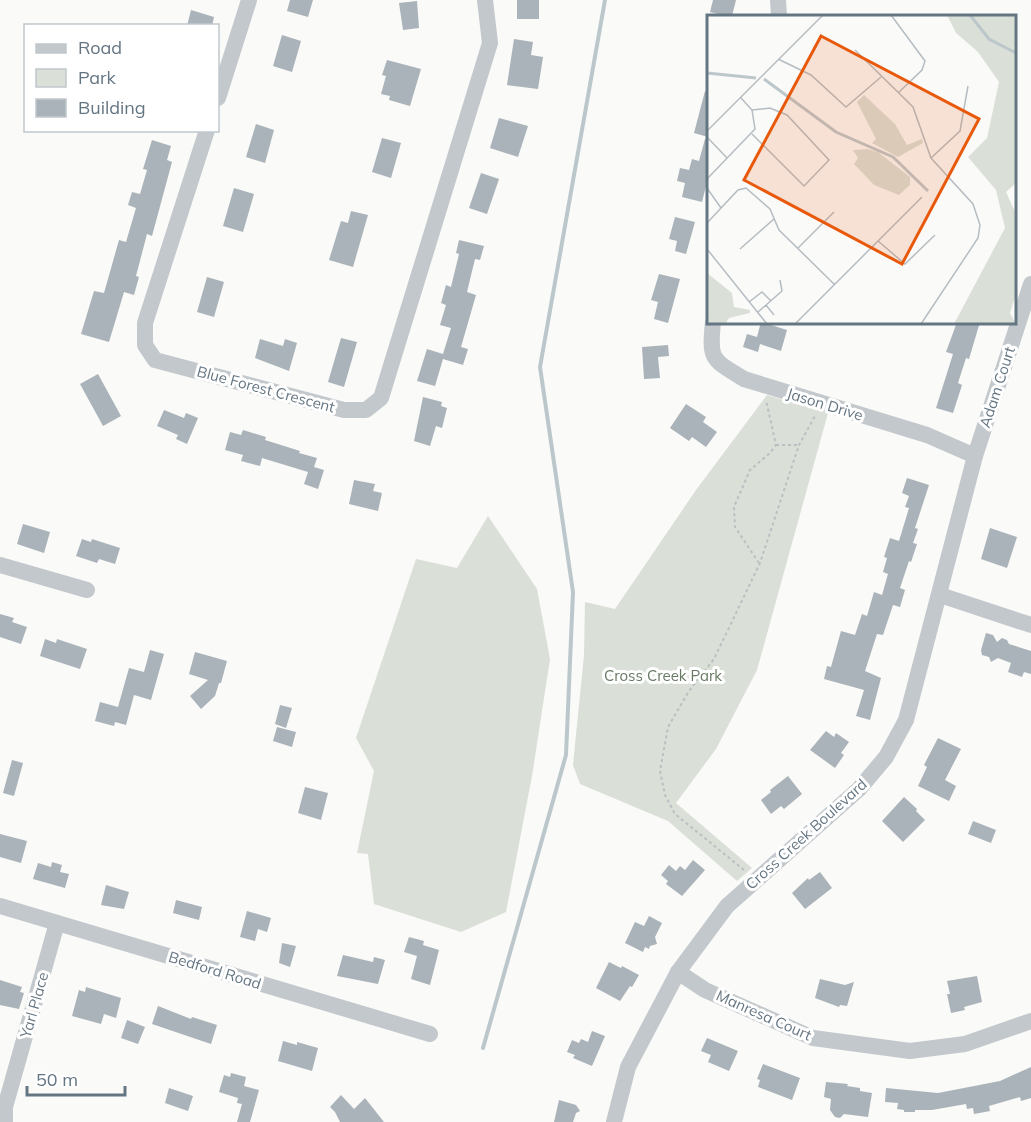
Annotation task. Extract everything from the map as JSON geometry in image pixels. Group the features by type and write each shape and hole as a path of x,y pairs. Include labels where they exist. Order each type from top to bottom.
{"street":[{"path":"219,95 249,0"},
{"name":"Blue Forest Crescent","path":"206,132 145,323 145,345 155,360 344,410 366,410 381,398 490,43 485,0"},
{"path":"778,0 779,15"},
{"name":"Adam Court","path":"975,456 1031,284"},
{"name":"Jason Drive","path":"713,324 710,349 718,362 744,379 927,435 975,456"},
{"name":"Cross Creek Boulevard","path":"614,1122 628,1066 678,972 727,906 859,789 886,757 906,720 975,456"},
{"path":"0,565 87,590"},
{"path":"940,595 1031,625"},
{"name":"Bedford Road","path":"0,906 430,1034"},
{"name":"Yarl Place","path":"5,1122 5,1107 57,923"},
{"name":"Manresa Court","path":"678,972 705,990 813,1038 910,1051 965,1044 1031,1021"}],"path":[{"path":"760,563 735,527 734,507 750,470 776,445 763,385"},
{"path":"757,879 675,814 665,795 660,771 669,727 689,691 714,659 760,563 799,446 822,404"},
{"path":"776,445 799,446"}],"green space":[{"name":"Cross Creek Park","path":"767,395 828,413 757,670 716,749 676,803 752,868 737,881 668,821 580,784 573,765 584,655 585,602 615,609 696,490"},
{"path":"488,516 537,589 550,659 532,776 506,912 461,932 374,904 368,854 357,853 374,771 356,738 416,559 457,568"}],"building":[{"path":"290,0 313,0 308,17 287,11"},
{"path":"517,0 539,0 539,19 517,19"},
{"path":"713,0 736,0 732,15 718,15 710,12"},
{"path":"417,1 419,28 403,30 399,3"},
{"path":"191,10 214,17 212,24 188,24"},
{"path":"282,35 301,41 292,72 273,66"},
{"path":"514,39 533,42 531,55 543,57 538,89 507,85"},
{"path":"387,60 421,69 410,106 389,100 390,96 381,94 386,76 382,75"},
{"path":"705,91 707,92 707,137 694,133"},
{"path":"499,118 528,126 518,157 490,148"},
{"path":"256,124 274,130 265,163 246,157"},
{"path":"382,138 401,143 391,178 372,172"},
{"path":"705,139 707,139 707,182 702,202 682,197 685,183 677,181 680,168 689,170 692,159 699,161"},
{"path":"152,140 171,146 167,160 172,162 152,236 147,234 136,276 139,277 134,295 124,292 109,342 81,334 94,291 104,293 119,240 126,242 136,208 128,205 132,192 140,194 147,170 143,169"},
{"path":"481,173 499,179 487,214 469,208"},
{"path":"234,188 254,194 243,232 223,226"},
{"path":"351,211 368,215 353,267 329,260 341,221 348,223"},
{"path":"675,217 695,222 686,254 675,251 677,241 669,239"},
{"path":"459,240 484,246 480,260 475,259 467,292 476,295 461,347 468,349 463,365 443,359 435,386 417,381 427,349 443,354 451,328 440,325 446,305 441,303 446,285 451,287 459,254 456,253"},
{"path":"659,274 680,279 668,323 654,319 658,302 651,300"},
{"path":"207,277 224,282 214,317 197,312"},
{"path":"760,324 787,330 781,351 760,344 758,352 743,347 747,334 757,337"},
{"path":"956,324 979,324 969,359 966,358 958,383 962,385 953,413 936,408 953,354 946,352"},
{"path":"341,338 357,342 344,387 328,382"},
{"path":"260,339 283,346 285,339 297,343 289,371 255,358"},
{"path":"668,345 669,356 658,357 660,378 644,379 642,347"},
{"path":"98,374 121,416 103,426 80,384"},
{"path":"423,397 442,402 441,406 447,408 442,428 436,426 430,446 414,441"},
{"path":"686,404 706,417 703,422 717,432 706,447 692,437 689,441 670,428"},
{"path":"164,410 184,418 186,413 198,418 187,444 176,439 178,435 157,426"},
{"path":"243,430 317,458 314,467 324,470 318,489 304,484 308,472 262,458 260,466 241,461 243,455 225,450 230,432 241,435"},
{"path":"907,478 929,485 915,528 918,529 913,543 917,544 900,588 905,590 900,607 893,605 883,635 877,634 865,671 881,678 870,720 856,716 864,690 824,679 827,666 831,667 841,631 855,635 862,614 867,616 874,592 882,595 888,574 883,572 887,558 884,557 890,538 899,541 909,508 905,507 909,496 902,493"},
{"path":"354,480 375,484 373,491 382,493 378,511 349,504"},
{"path":"23,524 50,532 44,553 17,544"},
{"path":"990,528 1017,537 1007,568 981,559"},
{"path":"82,539 91,542 92,539 120,548 115,564 99,559 97,563 76,556"},
{"path":"0,614 14,618 12,622 27,627 21,644 0,637"},
{"path":"986,633 993,635 997,642 1002,638 1009,644 1031,651 1031,674 1024,672 1022,677 1008,672 1011,663 998,658 991,662 989,657 982,655 981,650"},
{"path":"45,639 56,643 57,639 87,649 80,669 40,656"},
{"path":"150,650 164,654 151,700 134,695 126,725 115,722 114,726 95,721 100,702 118,707 129,668 144,672"},
{"path":"195,652 227,661 215,696 201,709 190,696 208,680 189,674"},
{"path":"280,705 292,708 286,728 275,724"},
{"path":"277,727 296,732 292,747 273,741"},
{"path":"826,731 834,737 836,733 849,742 841,753 844,755 835,768 810,750"},
{"path":"938,738 961,749 945,780 956,786 949,801 918,786 927,767 924,765"},
{"path":"12,760 23,763 14,796 3,793"},
{"path":"788,776 802,794 784,809 781,806 771,814 761,800"},
{"path":"305,787 328,793 321,820 298,813"},
{"path":"904,797 925,820 903,842 882,821"},
{"path":"973,821 996,830 991,843 968,834"},
{"path":"0,834 27,841 21,863 0,857"},
{"path":"693,860 705,870 682,896 666,884 668,881 661,875 669,865 676,871 680,866 685,870"},
{"path":"52,862 62,865 60,872 69,874 65,888 33,879 38,863 51,867"},
{"path":"820,872 832,888 805,909 792,893 808,878 809,880"},
{"path":"106,885 129,892 124,909 101,905"},
{"path":"176,900 202,907 199,920 173,913"},
{"path":"247,911 271,918 267,932 258,929 255,941 240,937"},
{"path":"649,916 662,923 655,937 657,944 650,946 649,949 645,947 643,952 625,943 635,922 644,926"},
{"path":"409,937 424,941 423,945 439,950 430,985 411,979 417,956 404,952"},
{"path":"282,943 296,946 290,967 279,963"},
{"path":"343,955 373,962 374,957 385,960 378,984 337,976"},
{"path":"609,962 639,975 620,1001 596,988"},
{"path":"977,976 982,1002 964,1007 965,1010 951,1013 947,981"},
{"path":"820,979 845,985 854,982 847,1006 840,1005 839,1007 815,998"},
{"path":"0,980 22,987 20,992 24,993 19,1009 0,1005"},
{"path":"86,987 121,998 116,1018 104,1014 101,1024 72,1016 79,990 85,992"},
{"path":"158,1006 191,1019 192,1017 217,1025 211,1044 152,1024"},
{"path":"127,1020 145,1027 138,1044 121,1038"},
{"path":"592,1031 605,1036 592,1066 573,1058 575,1055 567,1052 572,1040 579,1043 581,1039 588,1042"},
{"path":"707,1038 738,1051 729,1071 708,1062 711,1055 701,1051"},
{"path":"283,1041 318,1048 312,1071 278,1061"},
{"path":"763,1064 800,1078 792,1100 758,1087 760,1080 757,1079"},
{"path":"1031,1067 1031,1098 1021,1101 1020,1097 989,1106 990,1111 974,1114 973,1108 967,1109 966,1104 904,1112 904,1110 897,1109 898,1103 885,1102 886,1088 938,1093 1000,1081"},
{"path":"231,1073 246,1077 244,1086 259,1090 250,1122 237,1122 242,1104 237,1103 238,1098 219,1092 224,1075 230,1077"},
{"path":"826,1082 848,1084 847,1086 860,1088 860,1091 872,1093 868,1117 844,1114 840,1118 835,1117 830,1110 831,1099 824,1097"},
{"path":"169,1088 193,1096 188,1111 165,1103"},
{"path":"341,1095 354,1109 365,1098 384,1122 340,1122 330,1107"},
{"path":"559,1100 576,1105 580,1111 576,1113 573,1122 554,1122"}],"waterway":[{"path":"483,1048 566,755 573,592 540,367 605,0"}]}
